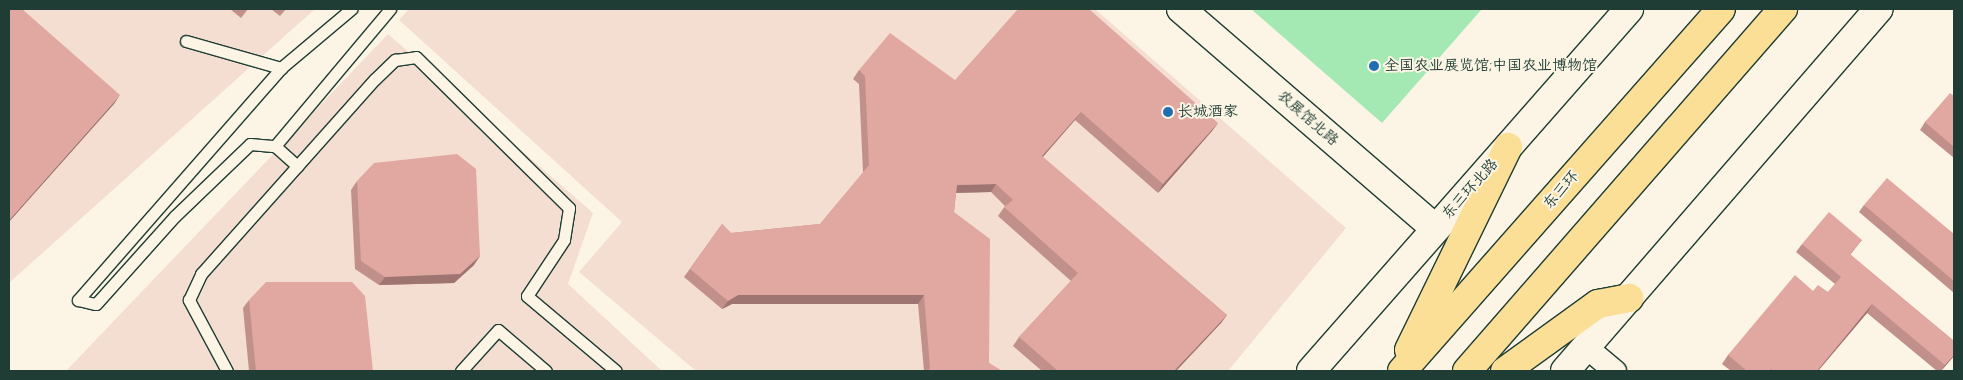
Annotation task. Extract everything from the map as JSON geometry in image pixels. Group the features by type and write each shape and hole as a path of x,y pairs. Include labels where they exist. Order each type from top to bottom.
{"highway":[{"name":"东三环","path":"1402,371 1720,9"},
{"path":"1467,371 1783,9"},
{"path":"1398,371 1508,147"},
{"path":"1505,371 1598,304 1629,298"}],"street":[{"name":"农展馆北路","path":"1181,9 1435,228"},
{"name":"东三环北路","path":"1311,371 1629,9"},
{"path":"1566,371 1879,9"},
{"path":"1586,347 1614,371"}],"lane":[{"path":"297,166 275,146 250,144 175,216 96,304 78,300 281,68 351,9"},
{"path":"275,146 390,9"},
{"path":"186,41 281,68"},
{"path":"227,371 189,300 201,274 395,60 416,57 569,208 564,240 527,296 616,371"},
{"path":"461,371 498,330 546,371"}],"shaded area":[{"path":"9,9 315,9 9,283"},
{"path":"409,9 1095,9 1346,228 1228,371 696,371 579,272 622,222 399,20"},
{"path":"388,34 593,213 568,284 662,371 66,371"}],"green space":[{"name":"全国农业展览馆;中国农业博物馆","path":"1251,9 1482,9 1382,123"}],"building":[{"path":"9,9 22,9 120,95 9,220"},
{"path":"1018,9 1089,9 1218,123 1163,184 1081,112 1042,156 1227,315 1174,371 1058,371 1019,337 1078,273 1004,207 1013,200 996,184 957,185 954,212 990,239 989,363 1000,371 928,371 930,368 924,295 738,295 728,301 690,269 722,224 731,233 820,224 869,165 865,76 859,70 890,33 955,80"},
{"path":"1950,93 1954,96 1954,147 1925,122"},
{"path":"457,154 476,169 480,256 460,274 385,277 361,261 357,181 374,163"},
{"path":"1887,178 1954,234 1954,281 1864,205"},
{"path":"1829,212 1862,240 1850,254 1954,341 1954,355 1945,365 1872,304 1817,371 1774,371 1771,369 1769,371 1747,371 1728,355 1795,275 1813,291 1818,285 1828,292 1841,277 1802,244"},
{"path":"266,282 352,282 365,296 373,371 256,371 249,300"}],"place":[{"name":"全国农业展览馆;中国农业博物馆","path":"1374,66"},
{"name":"长城酒家","path":"1168,112"}]}
